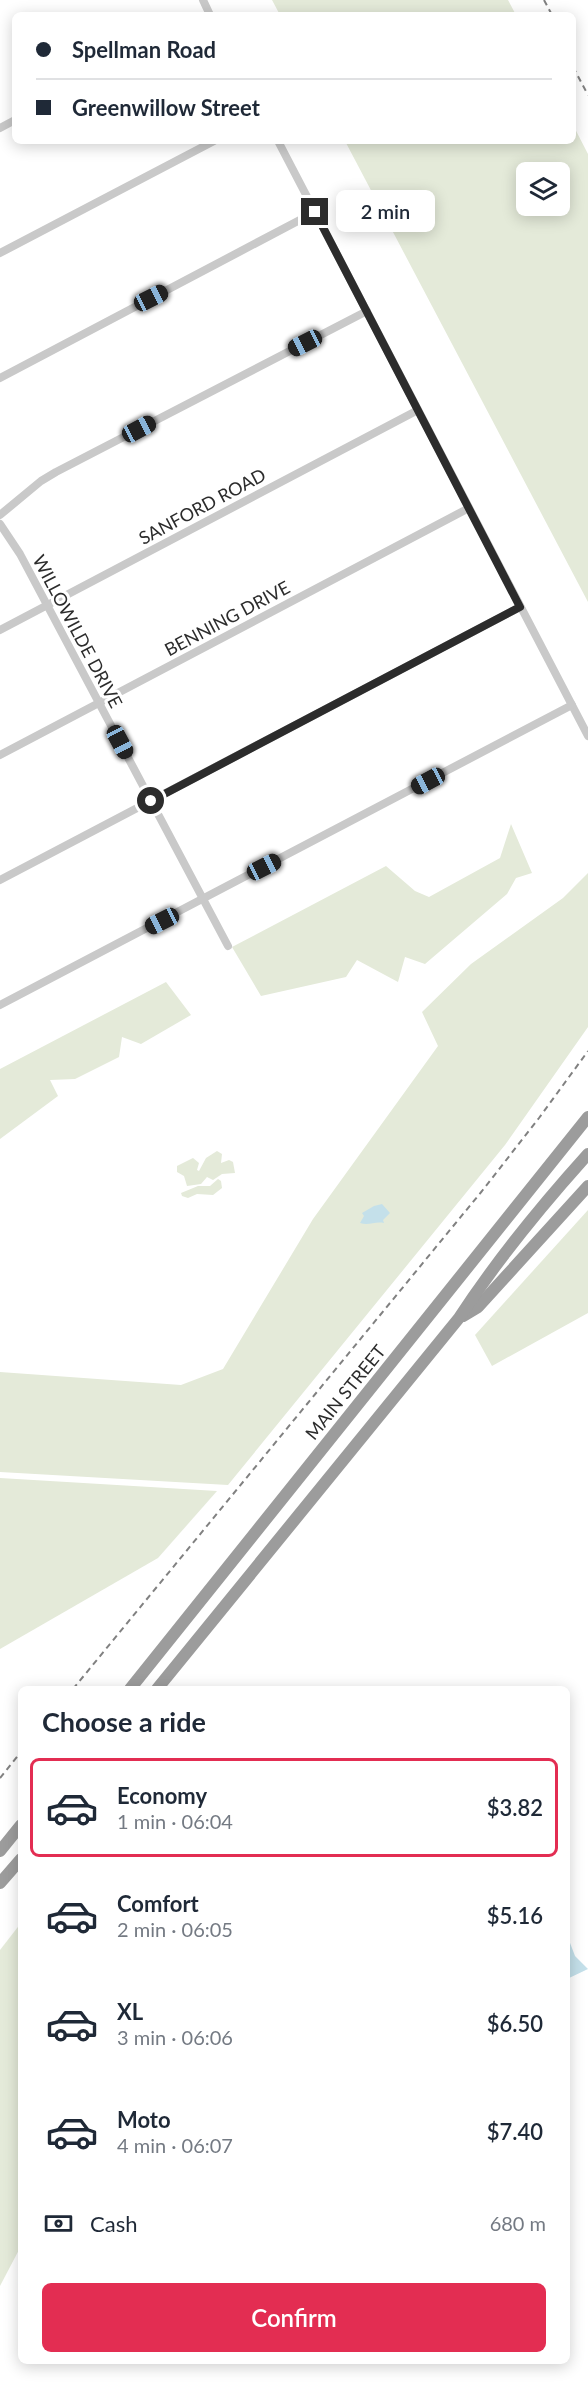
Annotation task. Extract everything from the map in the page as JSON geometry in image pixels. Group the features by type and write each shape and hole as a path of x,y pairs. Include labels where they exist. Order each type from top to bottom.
{"highway":[{"name":"MAIN STREET","path":"132,1686 588,1116"},
{"path":"159,1686 459,1318 476,1292 560,1184 588,1154"},
{"path":"459,1318 478,1307 588,1186"},
{"path":"3,1847 18,1829"},
{"path":"0,1883 18,1862"}],"street":[{"path":"0,253 208,144"},
{"path":"280,144 588,736"},
{"path":"0,378 315,212"},
{"path":"0,515 41,481 56,472 367,311"},
{"name":"SANFORD ROAD","path":"0,630 418,410"},
{"name":"BENNING DRIVE","path":"0,755 469,508"},
{"name":"WILLOWILDE DRIVE","path":"0,524 20,554 228,945"},
{"path":"0,880 520,607"},
{"path":"0,1005 572,705"}],"green space":[{"path":"272,0 508,0 514,12 278,12"},
{"path":"576,131 588,154 588,602 347,144 576,144"},
{"path":"511,824 532,873 516,878 507,894 425,964 405,957 398,982 357,960 346,977 261,996 232,947 386,866 415,891 429,897 500,858"},
{"path":"588,873 588,1027 505,1145 228,1485 0,1472 0,1372 181,1385 223,1369 313,1219 438,1046 422,1012 471,964 563,898"},
{"path":"166,982 191,1015 141,1044 122,1037 119,1057 75,1079 50,1080 58,1096 0,1139 0,1069"},
{"path":"217,1151 222,1154 221,1163 229,1160 233,1162 235,1173 222,1174 213,1180 207,1177 201,1184 187,1186 184,1176 177,1172 177,1166 193,1158 199,1163 197,1170 199,1171 206,1158"},
{"path":"218,1179 221,1181 222,1188 213,1195 197,1194 188,1198 182,1196 181,1193 198,1186 210,1186"},
{"path":"588,1210 588,1313 492,1366 475,1335"},
{"path":"0,1478 217,1491 158,1558 0,1649"},
{"path":"18,1927 18,2252 0,2286 0,1950"}],"water":[{"path":"382,1204 390,1213 383,1220 384,1223 360,1223 364,1216 362,1213"},
{"path":"570,1943 575,1956 588,1969 570,1978"}],"railway":[{"path":"544,0 550,12"},
{"path":"576,73 588,95"},
{"path":"75,1686 482,1191 588,1051"},
{"path":"0,1778 18,1756"}],"route":[{"path":"151,801 520,607 315,212"}]}
